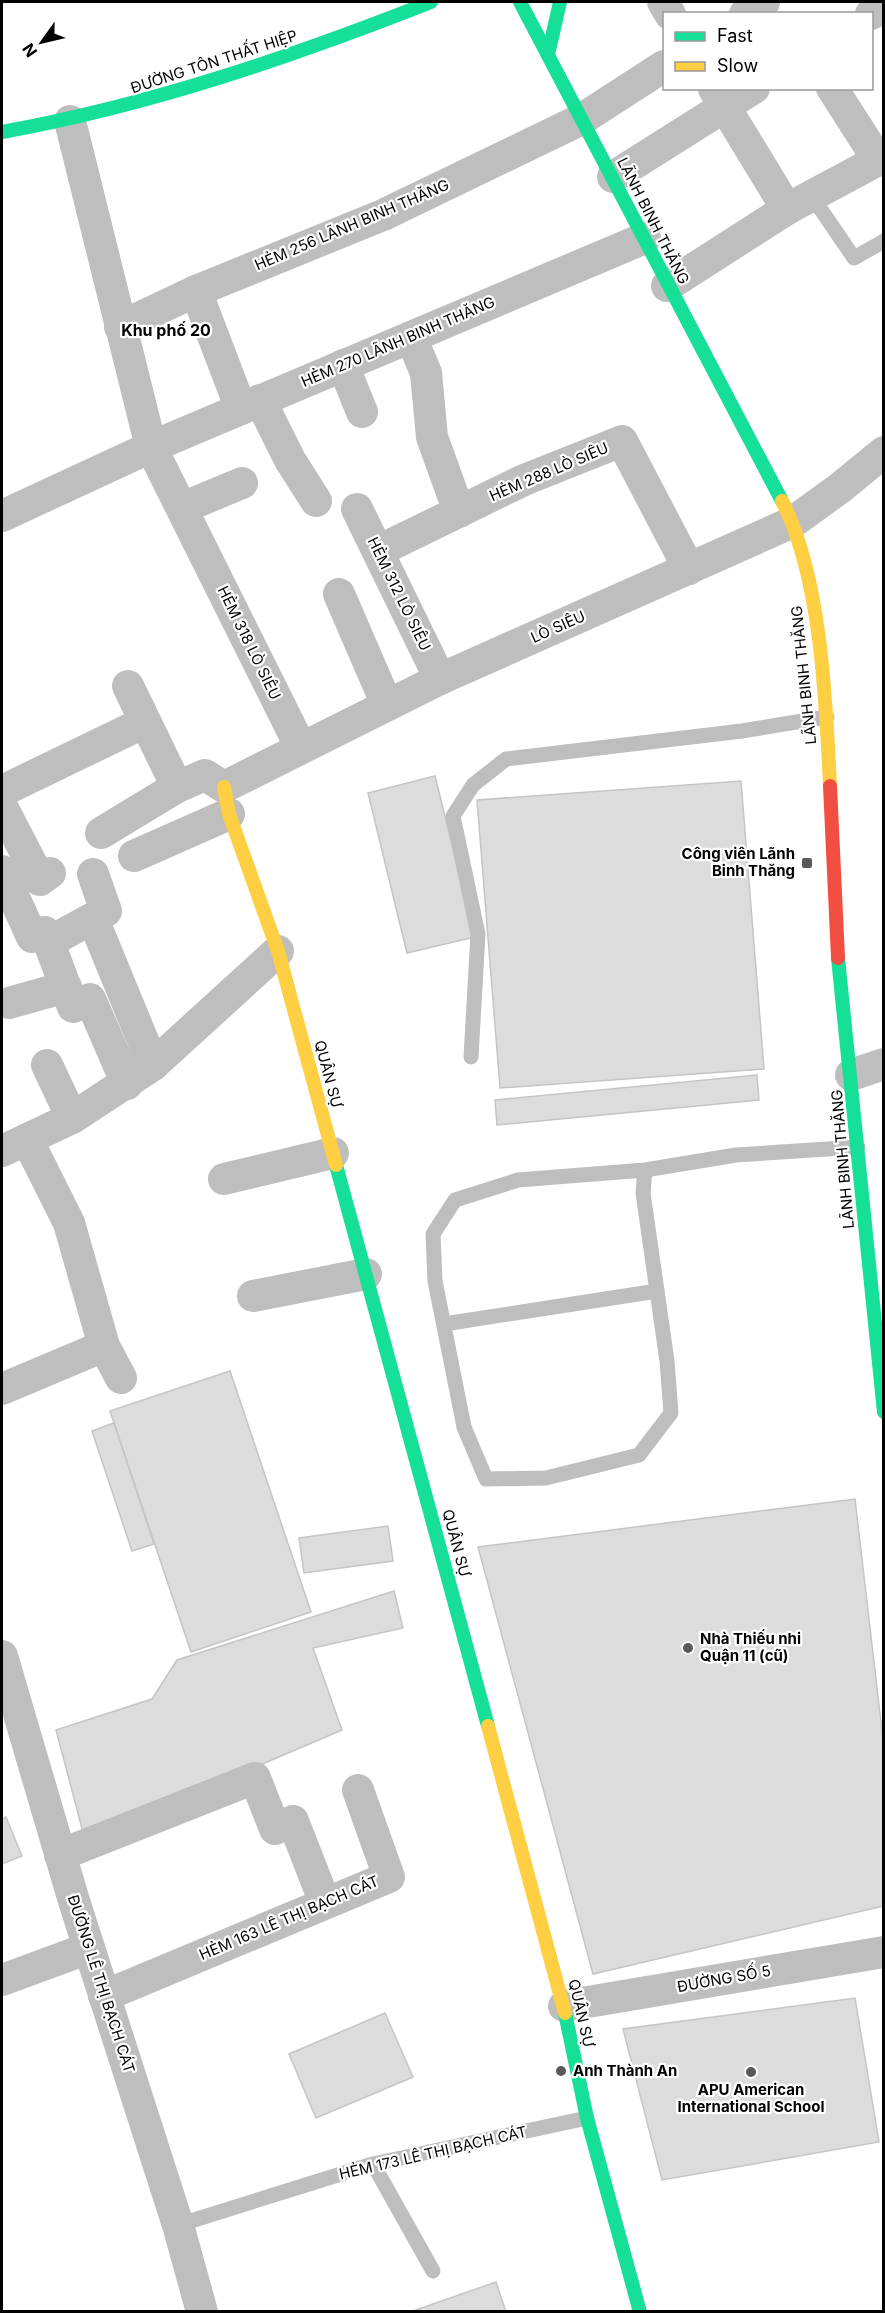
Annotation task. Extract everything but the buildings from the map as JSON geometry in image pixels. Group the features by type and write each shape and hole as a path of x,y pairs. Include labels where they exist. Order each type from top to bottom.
{"street":[{"name":"ĐƯỜNG TÔN THẤT HIỆP","path":"2,132 70,121 162,98 264,67 430,2"},
{"name":"LÃNH BINH THĂNG","path":"520,2 645,238 667,286 793,522 810,583 827,717 838,957 884,1412"},
{"path":"548,55 560,2"},
{"path":"748,12 764,2"},
{"name":"HẺM 256 LÃNH BINH THĂNG","path":"120,327 196,291 383,216 582,120 663,67"},
{"path":"613,177 719,98 747,90"},
{"path":"667,286 800,203 881,159 833,90"},
{"path":"719,98 800,203"},
{"name":"HẺM 318 LÒ SIÊU","path":"70,121 151,447 301,748"},
{"name":"HẺM 270 LÃNH BINH THĂNG","path":"2,516 151,447 645,238"},
{"path":"196,291 251,405 316,501"},
{"path":"411,337 426,373 432,437 459,512"},
{"path":"343,365 362,412"},
{"name":"HẺM 288 LÒ SIÊU","path":"378,551 524,480 622,441 689,569"},
{"name":"LÒ SIÊU","path":"134,856 226,801 301,748 440,679 793,522 884,452"},
{"path":"182,508 242,483"},
{"name":"HẺM 312 LÒ SIÊU","path":"357,509 440,679"},
{"path":"339,594 387,705"},
{"path":"128,686 177,787"},
{"path":"2,791 145,722"},
{"path":"101,833 177,787 205,775 226,801"},
{"name":"QUÂN SỰ","path":"226,801 278,951 564,2006 586,2118 640,2312"},
{"path":"2,807 11,851 40,880 50,873"},
{"path":"2,871 32,938 45,932 73,1007 90,999 127,1084"},
{"path":"49,942 106,911 93,874"},
{"path":"93,920 153,1065"},
{"path":"121,1378 104,1346 69,1223 14,1145 72,1118 153,1065 278,951"},
{"path":"9,1004 66,987"},
{"path":"851,1075 884,1064"},
{"path":"47,1065 72,1118"},
{"path":"224,1179 333,1153"},
{"path":"253,1296 366,1274"},
{"path":"2,1389 104,1346"},
{"name":"ĐƯỜNG LÊ THỊ BẠCH CÁT","path":"2,1656 60,1855 178,2225 202,2312"},
{"path":"60,1855 255,1778 275,1829 293,1821 326,1903"},
{"name":"HẺM 163 LÊ THỊ BẠCH CÁT","path":"104,1995 389,1877 358,1790"},
{"path":"2,1980 89,1948"},
{"name":"ĐƯỜNG SỐ 5","path":"564,2006 884,1952"}],"lane":[{"path":"800,203 854,258 884,241"},
{"path":"471,1057 478,934 453,816 473,785 506,759 742,731 827,717"},
{"path":"645,1170 643,1193 668,1361 670,1413 639,1455 546,1478 486,1479 464,1427 435,1281 433,1234 455,1200 518,1180 645,1170 736,1155 858,1148"},
{"path":"444,1324 657,1291"},
{"name":"HẺM 173 LÊ THỊ BẠCH CÁT","path":"178,2225 373,2164 586,2118"},
{"path":"373,2164 433,2271"}],"traffic: fast":[{"path":"2,132 112,108 220,78 326,42 431,2"},
{"path":"520,2 782,501"},
{"path":"548,55 560,2"},
{"path":"838,958 884,1412"},
{"path":"336,1165 488,1726"},
{"path":"565,2013 587,2118 640,2312"}],"traffic: slow":[{"path":"782,501 795,531 813,602 823,678 830,786"},
{"path":"224,787 229,814 278,951 336,1165"},
{"path":"488,1726 565,2013"}],"traffic: jam":[{"path":"830,786 838,958"}],"place":[{"name":"Công viên Lãnh Binh Thăng","path":"807,863"},
{"name":"Nhà Thiếu nhi Quận 11 (cũ)","path":"688,1648"},
{"name":"Anh Thành An","path":"561,2071"},
{"name":"APU American International School","path":"751,2072"}],"district":[{"name":"Khu phố 20","path":"166,330"}]}
